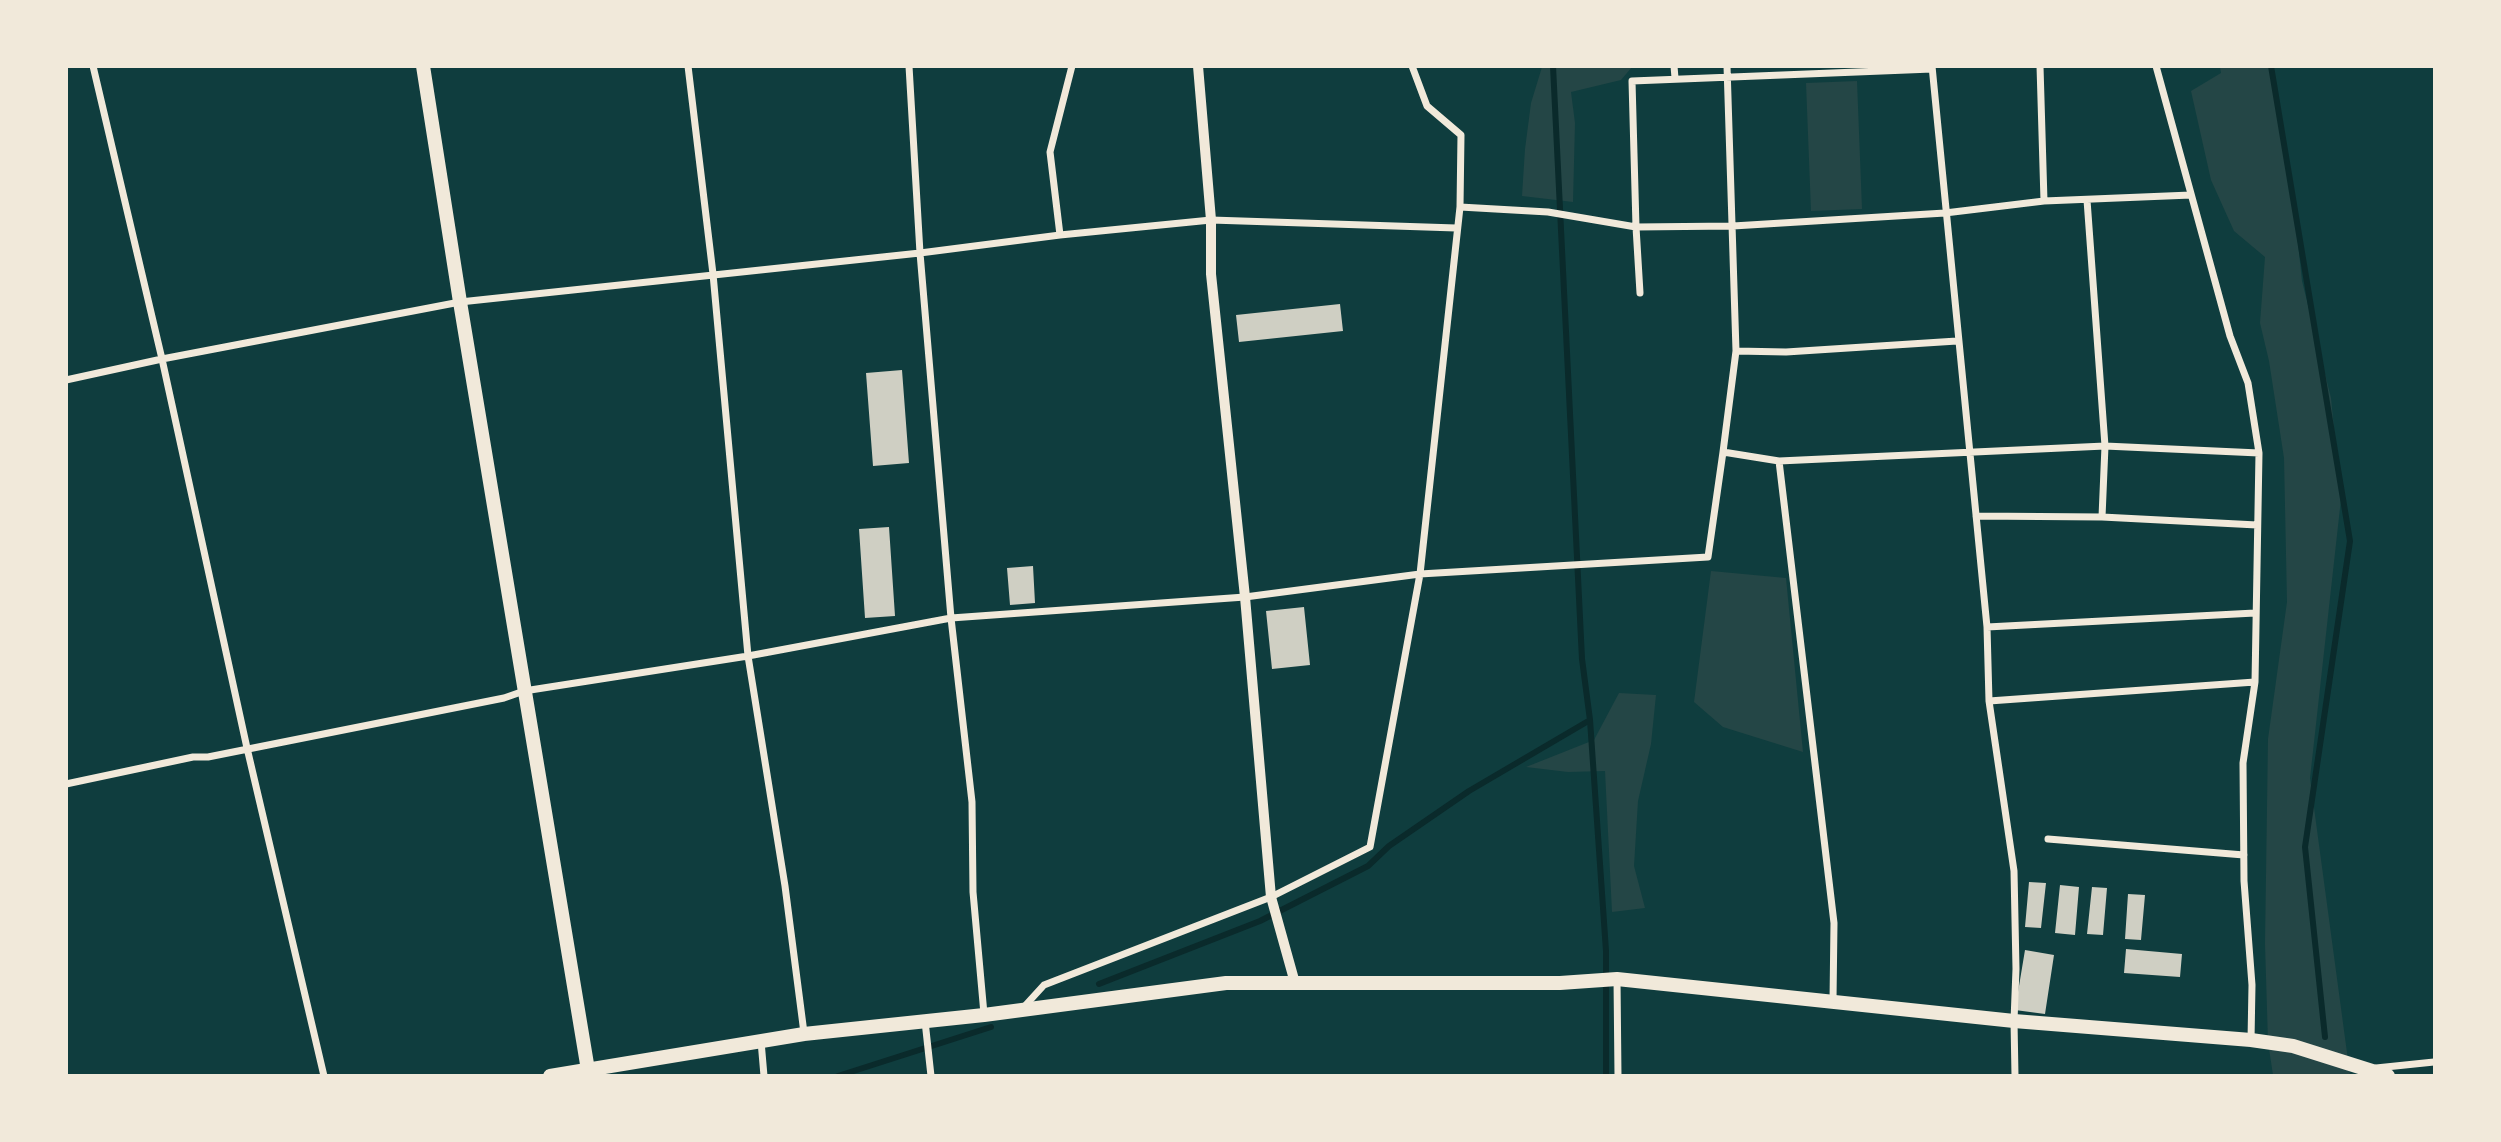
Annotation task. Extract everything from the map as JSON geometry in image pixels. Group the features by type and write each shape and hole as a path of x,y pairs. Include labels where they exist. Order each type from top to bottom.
{"main road":[{"path":"424,66 460,302 588,1073"},
{"path":"550,1076 588,1073 804,1034 1020,1011 1226,984 1560,983 1617,979 2014,1021 2251,1040 2293,1046 2388,1076"}],"street":[{"path":"93,66 163,359 247,748 324,1076"},
{"path":"688,66 713,274 748,656 785,886 804,1034"},
{"path":"909,66 920,253 951,618 972,802 973,892 984,1015"},
{"path":"1059,235 1050,152 1072,66"},
{"path":"1198,66 1211,220 1211,274 1245,597 1272,901 1295,983"},
{"path":"1020,1011 1044,985 1272,901 1370,847 1420,574 1460,207 1461,135 1427,106 1412,66"},
{"path":"1674,66 1675,78"},
{"path":"66,783 504,698 524,691 748,656 951,618 1245,597 1420,574 1708,556 1736,351 1727,66"},
{"path":"2040,66 2045,201"},
{"path":"2156,66 2230,336 2248,383 2259,453 2255,682 2243,763 2244,855 2252,985 2251,1040"},
{"path":"1640,293 1632,81 1932,68 1987,627 1989,701 2014,872 2017,969 2015,1076"},
{"path":"1460,207 1548,212 1636,227 1734,226 1945,213 2045,201 2191,195"},
{"path":"2087,200 2105,446 2102,517"},
{"path":"66,380 460,302 920,253 1059,235 1211,220 1456,228"},
{"path":"1736,351 1786,352 1957,341"},
{"path":"1723,452 1779,461 2105,446 2259,453"},
{"path":"1779,461 1834,923 1833,1000"},
{"path":"1976,516 2102,517 2257,525"},
{"path":"1987,627 2255,613"},
{"path":"1989,701 2255,682"},
{"path":"2048,839 2244,855"},
{"path":"1617,979 1618,1076"},
{"path":"925,1020 931,1076"},
{"path":"761,1041 764,1076"},
{"path":"2368,1071 2434,1062"}],"shaded area":[{"path":"1542,67 1632,67 1621,80 1571,92 1575,123 1573,202 1522,196 1531,103"},
{"path":"2220,67 2270,67 2293,196 2302,281 2331,398 2341,499 2310,778 2350,1075 2273,1075 2268,1042 2265,944 2268,739 2287,602 2284,458 2269,361 2260,323 2265,257 2234,231 2211,180 2191,91 2221,73"},
{"path":"1857,81 1862,209 1811,211 1806,83"},
{"path":"1711,571 1786,578 1803,752 1723,727 1694,702"},
{"path":"1619,693 1656,695 1651,744 1638,801 1634,866 1645,908 1612,912 1605,771 1568,772 1526,767 1594,740"}],"building":[{"path":"1340,304 1343,331 1239,342 1236,315"},
{"path":"902,370 909,463 873,466 866,373"},
{"path":"889,527 895,616 865,618 859,529"},
{"path":"1033,566 1035,603 1010,605 1007,568"},
{"path":"1304,607 1310,665 1272,669 1266,611"},
{"path":"2029,882 2046,883 2041,928 2025,927"},
{"path":"2060,885 2079,887 2075,935 2055,933"},
{"path":"2092,887 2107,888 2103,935 2087,934"},
{"path":"2128,894 2145,895 2141,940 2125,939"},
{"path":"2126,949 2182,954 2180,977 2124,973"},
{"path":"2025,950 2054,955 2045,1014 2015,1010"}],"waterway":[{"path":"1553,66 1582,659 1590,720 1606,951 1606,1076"},
{"path":"2271,66 2350,541 2305,847 2325,1037"},
{"path":"1099,984 1260,921 1368,866 1389,846 1469,791 1590,720"},
{"path":"838,1076 991,1027"}]}
